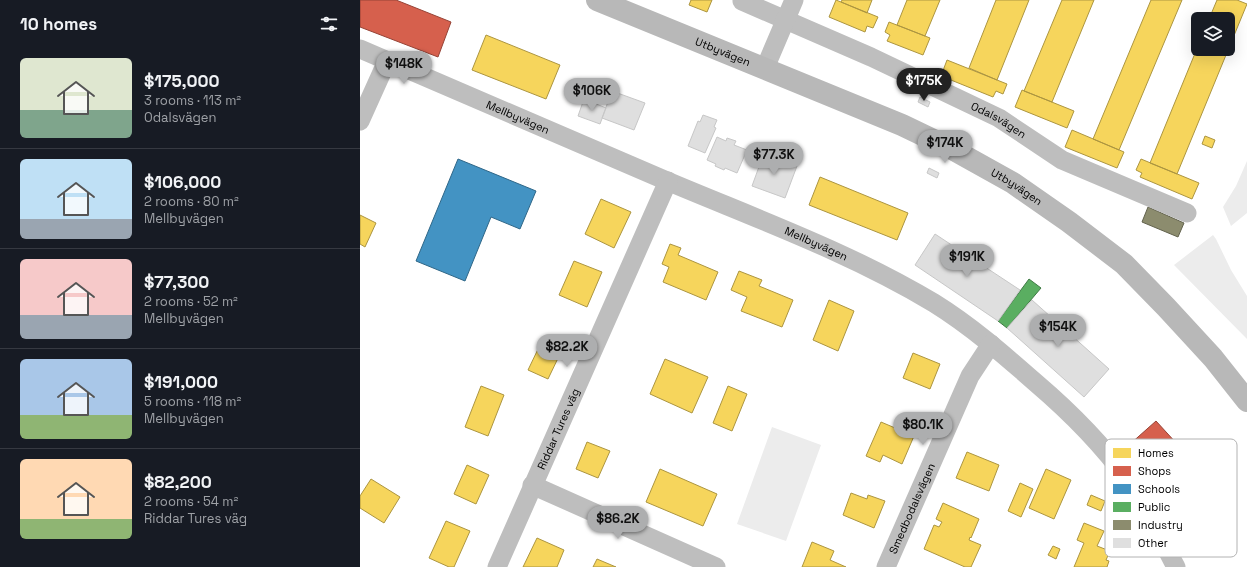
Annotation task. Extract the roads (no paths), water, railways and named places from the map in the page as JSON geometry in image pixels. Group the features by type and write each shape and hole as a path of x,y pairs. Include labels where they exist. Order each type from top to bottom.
{"main road":[{"name":"Utbyvägen","path":"597,0 902,125 952,149 1014,183 1069,222 1124,264 1213,358 1247,401"}],"street":[{"path":"765,68 794,0"},
{"name":"Odalsvägen","path":"742,1 871,57 999,118 1062,160 1187,212"},
{"name":"Mellbyvägen","path":"360,49 858,261 936,304 991,344 1069,411 1105,451"},
{"path":"360,121 387,61"},
{"name":"Riddar Tures väg","path":"497,567 532,485 668,181"},
{"name":"Smedbodalsvägen","path":"886,567 970,376 991,344"},
{"path":"532,485 716,567"},
{"name":"Mellbyvägen","path":"1171,557 1176,567"}]}
